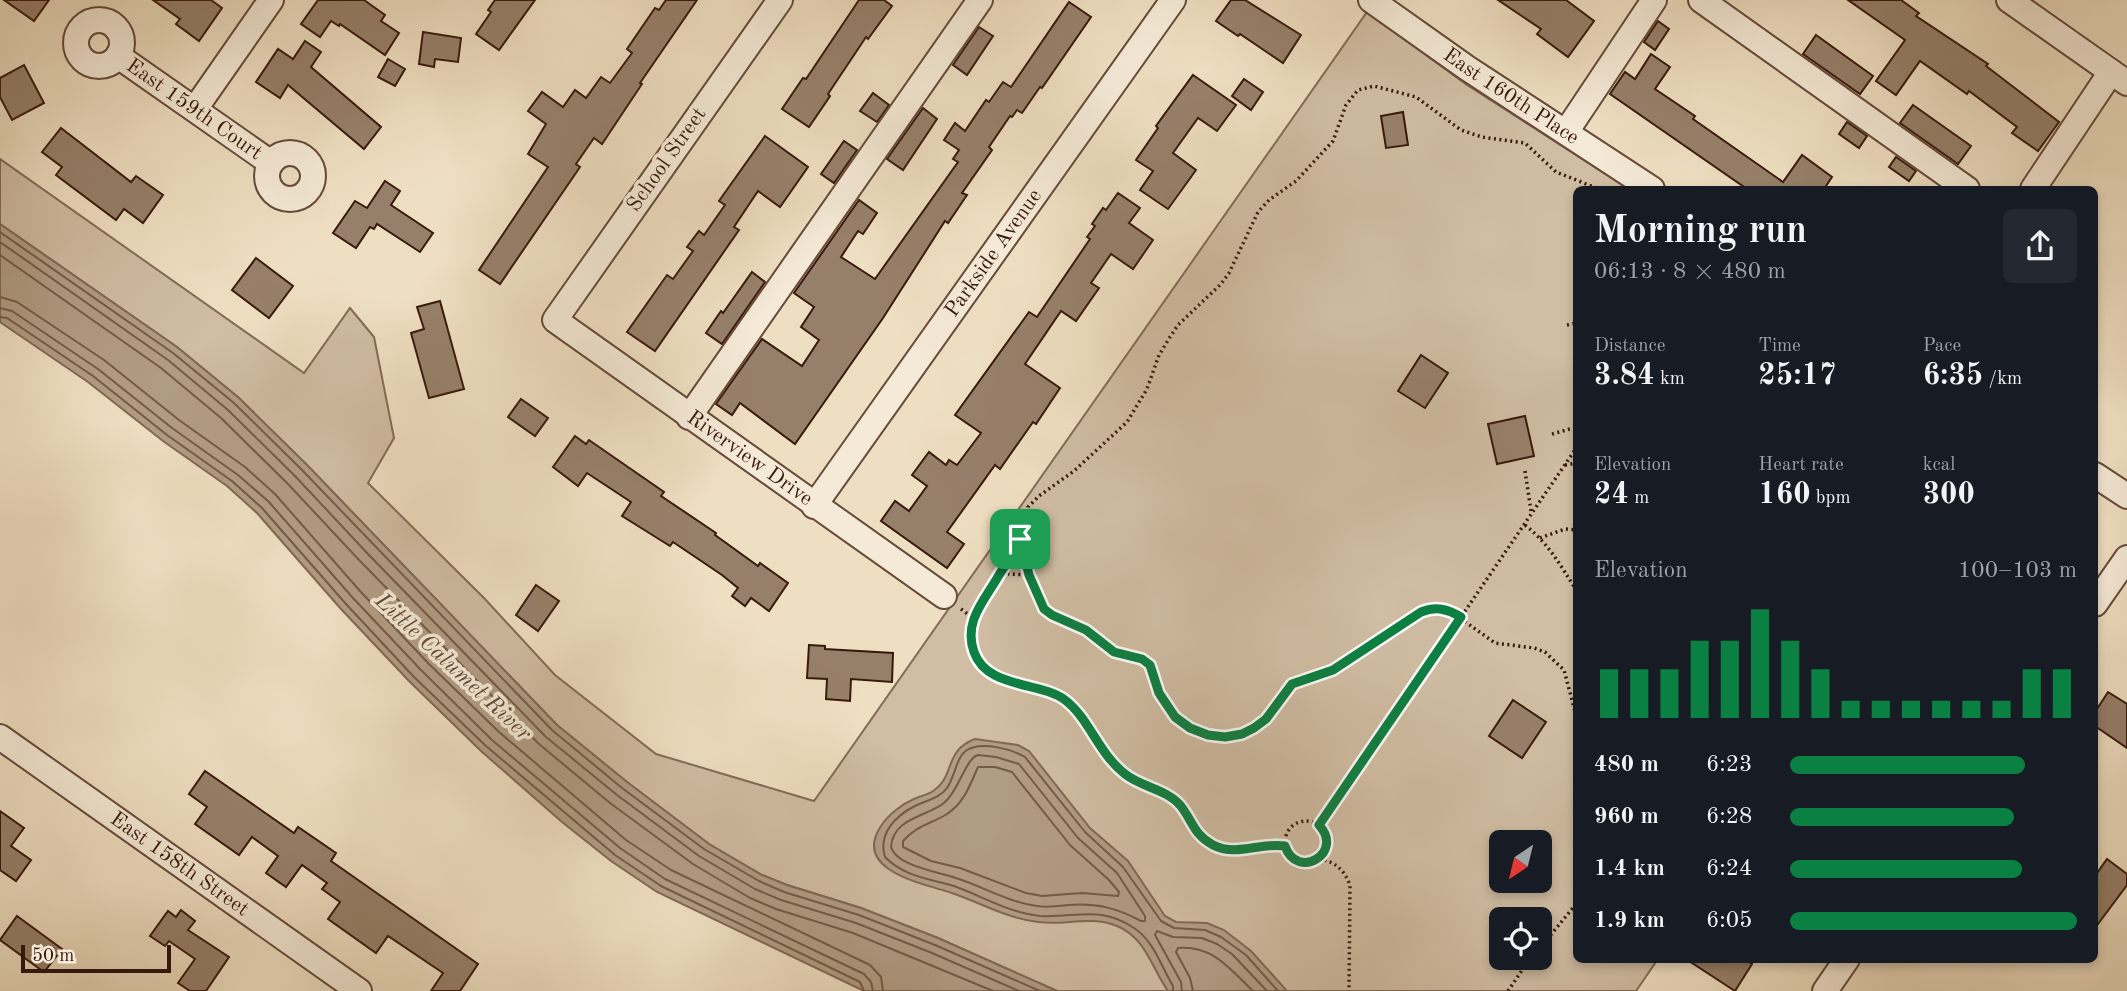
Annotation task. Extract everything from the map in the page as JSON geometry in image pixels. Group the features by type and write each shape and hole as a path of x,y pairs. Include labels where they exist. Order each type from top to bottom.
{"street":[{"path":"195,109 271,0"},
{"name":"School Street","path":"555,320 780,0"},
{"path":"690,417 980,0"},
{"name":"Parkside Avenue","path":"814,506 1173,0"},
{"name":"East 160th Place","path":"1371,0 1467,68 1647,186"},
{"path":"1566,132 1654,0"},
{"path":"1701,0 1963,186"},
{"path":"2010,0 2119,77 2035,186"},
{"name":"East 159th Court","path":"118,56 271,163"},
{"name":"Riverview Drive","path":"555,320 944,596"},
{"path":"2098,477 2127,496"},
{"path":"2098,600 2127,558"},
{"name":"East 158th Street","path":"0,737 359,991"},
{"path":"1825,991 1844,963"}],"path":[{"path":"1285,846 1252,846 1232,851 1212,844 1193,829 1181,806 1174,800 1139,783 1112,763 1068,702 1051,693 1000,677 983,665 973,650 973,618 1020,539 1028,507 1074,471 1127,422 1147,389 1160,355 1178,325 1229,273 1239,247 1258,212 1269,200 1296,181 1332,141 1346,104 1357,90 1374,86 1416,97 1461,131 1525,143 1556,172 1591,186"},
{"path":"1567,325 1573,322"},
{"path":"1552,434 1573,428"},
{"path":"1319,825 1573,453"},
{"path":"1565,465 1573,464"},
{"path":"1525,471 1532,514"},
{"path":"1524,524 1558,558 1573,584"},
{"path":"1540,538 1565,529 1573,530"},
{"path":"1020,539 1029,575 1044,609 1086,630 1114,652 1142,659 1150,665 1159,693 1175,717 1190,728 1208,735 1225,737 1242,734 1266,719 1292,684 1333,670 1421,612 1432,608 1440,608 1461,617 1495,643 1545,652 1564,670 1573,700"},
{"path":"996,581 1008,574 1029,575"},
{"path":"1298,822 1313,822 1319,825 1327,842 1323,854 1312,862 1298,862 1285,846 1288,832 1298,822"},
{"path":"1319,859 1335,863 1347,876 1350,885 1349,991"},
{"path":"1552,933 1573,908"},
{"path":"1508,991 1522,970"}],"shaded area":[{"path":"1367,12 1467,85 1624,186 1573,186 1573,963 1655,963 1636,991 1057,991 938,938 861,908 762,875 709,844 627,782 557,725 239,398 177,347 0,224 0,159 304,373 350,308 374,337 394,438 368,483 484,598 555,675 656,754 814,801"}],"water":[{"name":"Little Calumet River","path":"0,224 177,347 239,398 557,725 709,844 762,875 861,908 938,938 1057,991 864,991 657,892 611,861 481,751 409,681 341,609 257,513 227,486 163,441 88,382 0,322"},
{"path":"975,739 1018,745 1029,751 1090,828 1128,861 1165,916 1176,922 1207,923 1224,930 1251,951 1287,991 1168,991 1135,938 1117,926 1097,921 1048,923 1026,920 910,880 883,865 876,854 874,841 881,826 905,804 940,785 958,750"}],"building":[{"path":"4,0 49,0 34,21"},
{"path":"153,0 211,0 222,8 199,41 176,24 180,19"},
{"path":"318,0 364,0 385,15 381,21 399,33 385,55 340,24 339,26 331,21 320,37 301,24"},
{"path":"495,0 535,0 499,50 476,34 491,12 488,10"},
{"path":"666,0 697,0 602,144 594,138 576,164 580,167 500,284 479,270 548,167 528,154 546,124 528,111 542,92 563,107 575,90 586,98 601,77 610,83 632,53 627,49 655,8 659,10"},
{"path":"859,0 884,0 892,6 868,39 866,37 809,127 782,109 803,78 806,79"},
{"path":"1231,0 1245,0 1301,35 1283,63 1216,21"},
{"path":"1498,0 1566,0 1594,21 1568,57 1537,34 1541,29"},
{"path":"1848,0 1901,0 1919,13 1916,16 1988,64 1986,66 2059,122 2038,151 2012,133 2017,127 1969,91 1967,94 1920,61 1896,95 1876,81 1905,40"},
{"path":"1069,2 1091,17 1022,113 1017,110 1010,116 989,147 992,150 962,193 967,195 948,223 945,221 883,318 795,444 740,403 732,415 716,404 762,339 802,366 819,340 801,327 814,307 794,293 859,200 877,213 863,234 858,231 841,257 875,279 958,162 953,159 959,150 944,140 955,123 965,131 986,100 989,102 1003,82 1011,87"},
{"path":"1658,21 1669,29 1655,50 1644,42"},
{"path":"979,27 993,36 967,75 953,65"},
{"path":"423,32 461,38 458,62 435,59 434,67 419,64"},
{"path":"1816,35 1873,76 1860,94 1803,54"},
{"path":"305,41 321,52 311,67 381,127 364,149 288,85 280,98 256,82 278,49 293,59"},
{"path":"1651,54 1670,67 1655,89 1783,182 1802,155 1832,177 1826,186 1743,186 1610,94 1625,72 1635,79"},
{"path":"388,59 405,69 395,86 378,77"},
{"path":"24,65 44,103 12,120 0,97 0,78"},
{"path":"1193,75 1236,105 1217,131 1198,118 1173,153 1196,170 1168,209 1140,190 1153,171 1136,160 1158,128 1156,126"},
{"path":"1244,79 1263,92 1251,110 1232,96"},
{"path":"873,93 889,105 877,122 860,111"},
{"path":"1913,105 1971,146 1958,164 1900,123"},
{"path":"923,108 937,119 903,170 887,159"},
{"path":"1403,112 1408,145 1386,148 1381,116"},
{"path":"1847,122 1867,136 1859,148 1839,134"},
{"path":"61,128 131,182 136,176 163,195 143,223 124,209 116,220 56,175 62,167 42,152"},
{"path":"765,136 808,167 780,207 758,191 734,227 739,230 655,351 627,332 667,275 673,279 693,251 687,247 699,231 704,235 725,205 719,201"},
{"path":"844,141 857,150 834,183 821,174"},
{"path":"1896,157 1916,171 1909,181 1889,167"},
{"path":"385,181 400,191 391,205 433,233 420,252 377,224 374,229 370,227 356,248 333,233 355,201 367,208"},
{"path":"1118,193 1140,208 1129,223 1153,240 1133,269 1111,254 1091,283 1099,288 1076,321 1061,311 1025,364 1060,388 1036,424 1033,422 1000,469 995,465 947,532 964,544 947,568 881,521 895,501 909,511 927,486 912,475 929,452 946,465 949,460 957,465 981,433 955,415 1029,312 1037,317 1090,239 1087,237 1095,226 1092,224"},
{"path":"256,258 293,286 269,318 232,290"},
{"path":"752,272 765,282 722,344 706,333"},
{"path":"440,301 464,389 429,398 411,333 424,329 417,307"},
{"path":"1421,355 1448,373 1425,408 1398,391"},
{"path":"521,399 548,418 535,436 508,417"},
{"path":"1525,416 1534,456 1497,464 1488,424"},
{"path":"575,436 586,444 589,440 664,492 661,496 716,533 715,535 758,566 760,563 788,583 769,611 751,598 745,606 732,596 738,588 722,575 673,542 670,546 622,516 631,502 587,473 578,486 553,467"},
{"path":"536,585 559,601 538,631 516,615"},
{"path":"809,645 825,646 825,649 893,653 892,682 851,679 850,701 826,699 827,679 807,678"},
{"path":"2108,692 2127,704 2127,748 2098,728 2098,707"},
{"path":"1513,700 1546,722 1522,758 1489,736"},
{"path":"205,771 294,833 298,827 336,853 331,861 478,964 460,991 431,991 443,973 388,936 376,953 328,919 340,902 322,889 327,883 302,865 286,887 266,873 278,856 252,837 239,855 195,824 207,807 189,794"},
{"path":"0,811 24,828 11,846 31,860 16,881 0,870"},
{"path":"2107,859 2127,874 2127,885 2098,924 2098,872"},
{"path":"181,910 195,921 188,930 229,957 206,991 190,991 178,983 195,959 169,941 165,946 150,936 168,911 176,917"},
{"path":"17,916 62,949 44,972 0,940"},
{"path":"1692,963 1752,964 1735,991"}],"route":[{"path":"1020,539 1029,575 1044,609 1097,636 1105,647 1114,652 1142,659 1150,665 1159,693 1175,717 1190,728 1208,735 1225,737 1242,734 1254,728 1266,719 1292,684 1333,670 1421,612 1440,608 1461,617 1319,825 1327,842 1319,859 1298,862 1292,858 1285,846 1274,844 1232,851 1222,849 1202,838 1174,800 1139,783 1112,763 1068,702 1051,693 1000,677 978,660 973,650 973,618 1020,539"}]}
